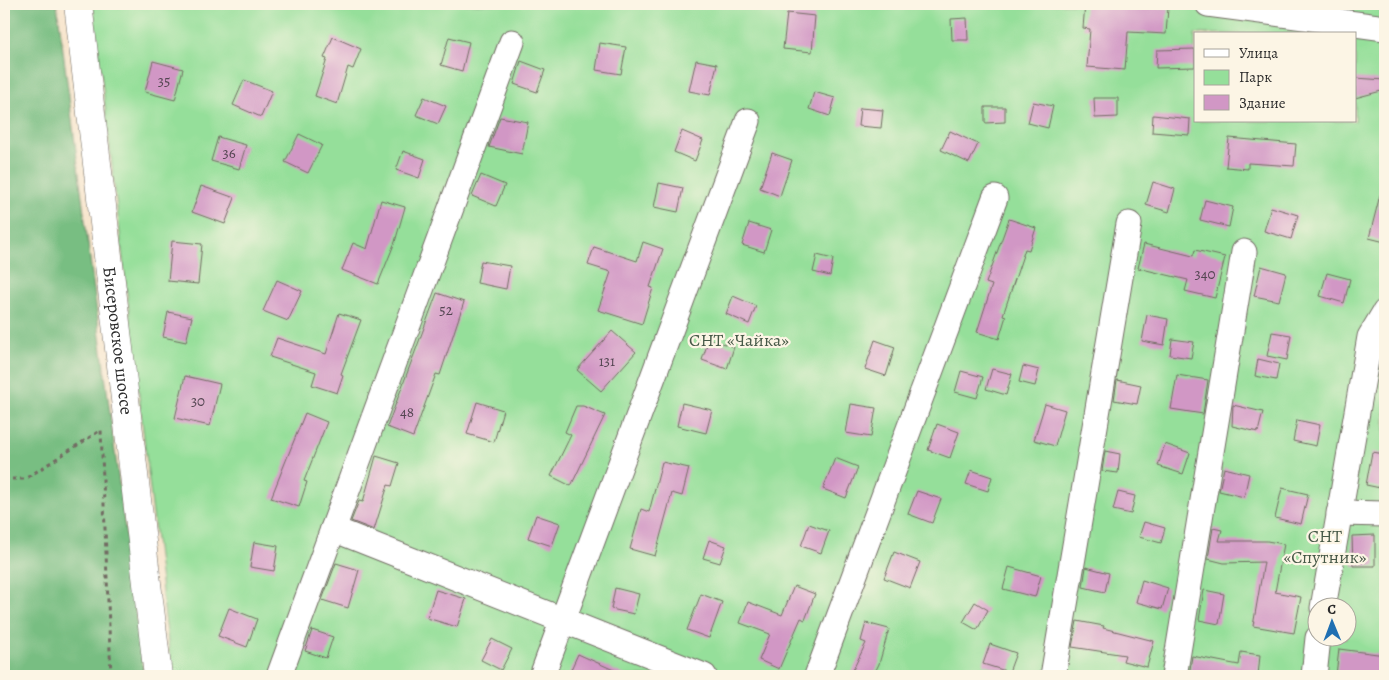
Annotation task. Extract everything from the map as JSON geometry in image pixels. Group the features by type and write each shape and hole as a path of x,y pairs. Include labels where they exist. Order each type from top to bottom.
{"main road":[{"name":"Бисеровское шоссе","path":"78,4 158,676"}],"street":[{"path":"1208,4 1385,28"},
{"path":"279,676 512,42"},
{"path":"542,676 748,121"},
{"path":"816,676 995,198"},
{"path":"1053,676 1129,224"},
{"path":"1174,676 1244,252"},
{"path":"1325,598 1370,337 1385,312"},
{"path":"1339,513 1385,514"},
{"path":"333,529 704,676"},
{"path":"1314,676 1317,648"}],"path":[{"path":"4,479 25,479 101,430 111,676"}],"green space":[{"path":"4,4 57,4 144,676 4,676"},
{"name":"СНТ «Чайка»","path":"93,4 1385,4 1385,676 172,676"}],"building":[{"path":"1085,4 1168,8 1166,34 1128,32 1125,70 1087,67 1090,29 1083,28"},
{"path":"787,13 815,16 812,52 783,49"},
{"path":"967,18 968,40 952,40 951,19"},
{"path":"333,37 361,49 353,69 348,67 337,104 315,96 327,59 324,58"},
{"path":"449,37 469,42 462,71 441,65"},
{"path":"600,43 626,47 621,74 596,70"},
{"path":"1194,49 1194,67 1156,68 1157,50"},
{"path":"696,60 717,64 710,95 689,91"},
{"path":"153,61 183,69 175,100 145,92"},
{"path":"521,61 545,70 537,92 514,84"},
{"path":"1356,78 1385,80 1385,90 1356,98"},
{"path":"244,80 272,91 261,117 233,105"},
{"path":"814,92 835,98 830,116 809,109"},
{"path":"424,97 446,106 438,124 416,115"},
{"path":"1094,98 1118,98 1118,117 1095,118"},
{"path":"1033,102 1053,106 1048,128 1028,123"},
{"path":"985,107 1005,107 1005,122 985,123"},
{"path":"860,108 883,110 881,128 858,126"},
{"path":"1153,115 1190,119 1189,135 1152,132"},
{"path":"500,117 528,122 522,154 489,147"},
{"path":"682,131 703,140 695,161 674,152"},
{"path":"950,131 978,144 969,163 941,150"},
{"path":"299,134 322,145 308,173 285,162"},
{"path":"218,137 246,145 239,169 211,161"},
{"path":"1229,138 1296,144 1294,166 1248,163 1248,169 1226,167"},
{"path":"403,151 425,159 419,178 396,170"},
{"path":"772,153 792,160 780,196 760,188"},
{"path":"481,175 505,185 496,206 472,196"},
{"path":"1153,182 1175,189 1169,212 1146,205"},
{"path":"659,183 683,188 678,212 654,207"},
{"path":"201,186 235,198 225,224 192,212"},
{"path":"1380,195 1385,196 1385,242 1369,238"},
{"path":"381,200 405,207 395,242 378,284 342,270 353,243 367,249"},
{"path":"1205,200 1233,207 1229,227 1200,220"},
{"path":"1271,207 1298,215 1291,239 1264,231"},
{"path":"1009,219 1036,228 1029,250 1025,249 1003,315 1006,316 999,339 977,332 992,285 986,283"},
{"path":"749,223 771,230 764,252 742,245"},
{"path":"172,241 202,244 198,284 168,281"},
{"path":"643,242 663,249 650,287 653,288 642,324 598,310 611,272 588,265 594,247 637,261"},
{"path":"1144,244 1193,256 1195,250 1225,257 1215,298 1185,291 1188,280 1138,268"},
{"path":"817,255 833,259 830,276 813,272"},
{"path":"481,261 510,266 506,289 477,283"},
{"path":"1261,266 1286,273 1279,301 1254,296"},
{"path":"1327,273 1350,279 1344,303 1320,296"},
{"path":"277,280 302,291 288,321 263,311"},
{"path":"437,293 464,302 440,375 436,374 413,437 387,427"},
{"path":"733,296 756,306 749,324 726,314"},
{"path":"168,312 192,317 186,342 163,337"},
{"path":"339,313 361,320 341,374 343,375 337,393 312,385 316,372 270,357 277,338 326,354"},
{"path":"1147,315 1168,319 1164,345 1142,341"},
{"path":"612,331 636,352 601,391 577,370"},
{"path":"1272,332 1291,335 1287,360 1267,356"},
{"path":"709,339 734,347 727,369 702,360"},
{"path":"1172,339 1194,342 1191,358 1170,355"},
{"path":"875,340 895,347 886,376 865,369"},
{"path":"1258,359 1279,364 1276,380 1255,376"},
{"path":"1023,366 1039,370 1035,386 1019,382"},
{"path":"992,369 1012,374 1006,395 986,389"},
{"path":"961,371 983,377 977,398 955,392"},
{"path":"1177,375 1208,380 1203,414 1171,409"},
{"path":"185,376 220,384 210,426 175,418"},
{"path":"1117,380 1141,385 1137,404 1114,400"},
{"path":"477,402 503,410 494,442 467,434"},
{"path":"682,403 712,410 706,433 677,426"},
{"path":"851,404 876,408 871,437 846,433"},
{"path":"1045,404 1065,410 1055,446 1034,440"},
{"path":"1233,405 1263,412 1258,432 1232,426"},
{"path":"576,406 583,406 605,415 571,486 551,476 571,435 565,432"},
{"path":"305,413 327,422 304,481 307,482 299,507 271,498"},
{"path":"1297,420 1320,425 1316,446 1293,441"},
{"path":"937,424 959,432 950,458 928,450"},
{"path":"1165,444 1190,453 1183,474 1158,466"},
{"path":"1105,451 1120,454 1118,473 1102,471"},
{"path":"1372,452 1385,454 1385,489 1366,485"},
{"path":"376,456 399,463 392,486 388,485 374,530 351,521 359,501 363,502"},
{"path":"835,458 858,467 846,498 823,489"},
{"path":"662,462 689,468 682,496 672,493 655,556 630,549 641,509 649,512"},
{"path":"1224,468 1249,474 1244,497 1219,491"},
{"path":"971,470 992,477 988,491 966,484"},
{"path":"1282,488 1308,494 1301,524 1275,518"},
{"path":"917,491 941,499 932,523 908,514"},
{"path":"1118,492 1135,496 1131,514 1113,510"},
{"path":"536,515 560,523 552,546 528,538"},
{"path":"1144,522 1165,528 1161,543 1139,537"},
{"path":"809,524 829,531 821,553 801,546"},
{"path":"1213,528 1222,530 1219,541 1267,541 1284,544 1275,592 1301,597 1294,633 1253,626 1264,562 1224,563 1208,559"},
{"path":"1375,535 1375,566 1353,566 1352,536"},
{"path":"709,540 726,546 720,563 703,558"},
{"path":"254,542 278,546 274,571 250,567"},
{"path":"894,552 920,562 910,588 884,578"},
{"path":"336,563 359,570 348,608 322,600"},
{"path":"1009,567 1041,576 1035,597 1003,589"},
{"path":"1086,567 1109,573 1105,592 1083,587"},
{"path":"1142,580 1168,588 1162,609 1136,602"},
{"path":"794,586 815,594 805,620 801,618 779,669 759,660 770,634 740,623 748,602 782,615"},
{"path":"615,588 639,594 634,614 611,609"},
{"path":"436,590 466,599 457,627 427,618"},
{"path":"1204,590 1224,594 1219,624 1199,620"},
{"path":"701,594 722,602 709,638 687,630"},
{"path":"975,602 988,610 977,630 963,622"},
{"path":"229,608 257,619 247,647 218,636"},
{"path":"1077,621 1104,626 1103,628 1154,641 1147,667 1123,661 1125,655 1072,647"},
{"path":"866,623 889,629 879,664 873,676 850,676 866,643 861,641"},
{"path":"312,630 333,637 326,658 305,651"},
{"path":"492,639 512,649 501,670 481,660"},
{"path":"990,644 1016,653 1009,672 983,664"},
{"path":"1339,649 1385,655 1382,676 1336,675"},
{"path":"1241,652 1260,655 1258,676 1189,676 1192,656 1239,665"},
{"path":"578,654 627,676 568,676"}],"park label":[{"name":"СНТ «Спутник»","path":"1325,546"}]}
